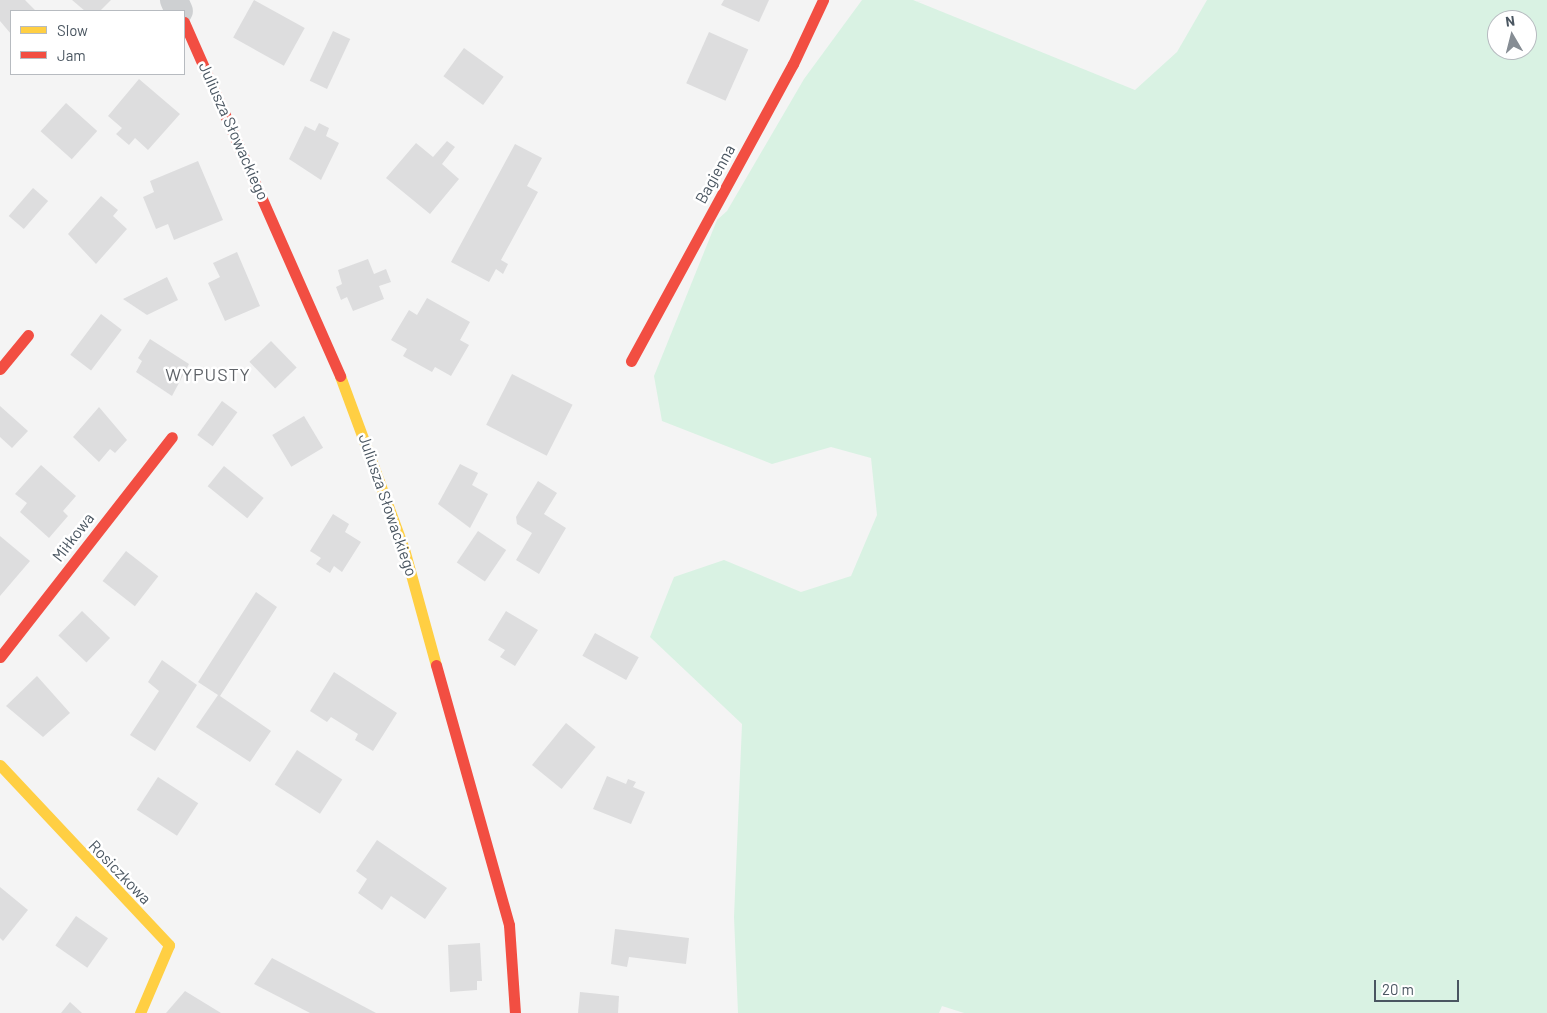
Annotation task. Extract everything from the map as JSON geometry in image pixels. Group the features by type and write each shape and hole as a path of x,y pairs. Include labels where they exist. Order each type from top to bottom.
{"street":[{"name":"Bagienna","path":"631,361 794,64 823,0"},
{"name":"Juliusza Słowackiego","path":"185,24 312,310 366,439 404,549 509,925 515,1013"},
{"path":"0,369 28,335"},
{"name":"Miłkowa","path":"0,658 172,437"},
{"name":"Rosiczkowa","path":"0,765 168,945 140,1013"}],"green space":[{"path":"862,0 913,0 1135,90 1177,52 1207,0 1547,0 1547,1013 964,1013 942,1006 939,1013 738,1013 734,917 742,724 650,637 674,577 724,560 801,592 851,576 877,515 871,458 831,447 772,464 662,421 654,376 717,220 727,211 804,79"}],"building":[{"path":"0,0 25,0 35,10 10,10 10,33 0,21"},
{"path":"72,0 111,0 101,10 84,10"},
{"path":"254,0 305,28 284,66 233,38"},
{"path":"724,0 769,0 759,22 721,5"},
{"path":"333,31 350,39 327,89 310,81"},
{"path":"709,32 748,49 726,101 686,83"},
{"path":"464,48 504,77 483,105 443,76"},
{"path":"139,79 180,114 148,150 135,138 129,145 116,134 122,128 108,116"},
{"path":"66,103 97,131 72,159 41,131"},
{"path":"319,123 329,128 326,136 339,143 321,180 289,159 305,126 315,131"},
{"path":"447,141 455,147 442,164 459,179 430,214 386,178 416,143 433,157"},
{"path":"515,144 542,158 527,186 538,192 501,260 508,264 503,274 496,269 489,282 451,262"},
{"path":"198,161 223,220 174,240 168,224 156,229 143,197 154,192 150,181"},
{"path":"33,188 48,201 24,229 9,216"},
{"path":"101,196 118,210 113,216 127,229 96,264 68,234"},
{"path":"237,252 260,306 225,321 208,283 220,277 213,263"},
{"path":"368,259 374,274 386,269 391,282 379,286 384,299 353,311 347,297 341,300 336,287 342,284 338,270"},
{"path":"167,277 178,300 147,315 123,299"},
{"path":"427,298 470,322 460,340 469,345 451,376 435,367 432,372 403,356 407,349 391,340 409,310 417,315"},
{"path":"101,314 122,330 91,370 70,355"},
{"path":"150,339 189,364 172,396 136,372 142,361 138,358"},
{"path":"271,341 297,368 275,388 249,362"},
{"path":"512,374 573,405 547,456 486,425"},
{"path":"222,401 237,412 213,446 197,435"},
{"path":"0,406 28,431 12,448 0,437"},
{"path":"99,407 127,440 115,453 110,449 99,462 73,437"},
{"path":"304,416 323,448 291,467 272,435"},
{"path":"460,464 478,473 472,485 488,494 470,528 438,504"},
{"path":"41,465 76,496 63,511 68,516 49,538 20,512 27,503 15,494"},
{"path":"224,466 264,498 247,518 208,486"},
{"path":"538,481 557,493 544,514 566,528 539,574 516,560 532,533 517,524 516,517"},
{"path":"333,514 349,524 345,532 361,542 342,572 334,566 330,573 316,564 321,558 310,551"},
{"path":"478,531 506,550 485,582 457,563"},
{"path":"0,536 30,561 0,596"},
{"path":"126,551 158,576 135,606 103,581"},
{"path":"256,592 277,607 220,696 271,731 250,762 196,727 218,695 198,682"},
{"path":"82,611 110,638 86,663 58,635"},
{"path":"506,611 538,630 515,666 500,657 505,650 488,640"},
{"path":"595,633 639,657 626,680 582,656"},
{"path":"162,660 197,685 155,751 130,735 159,691 148,682"},
{"path":"334,672 397,713 373,751 355,740 358,734 331,717 327,722 310,711"},
{"path":"37,676 70,713 43,737 6,706"},
{"path":"566,723 596,747 562,789 532,765"},
{"path":"297,750 342,779 320,814 275,784"},
{"path":"607,776 626,784 628,779 636,782 633,787 645,792 631,824 593,809"},
{"path":"158,777 198,803 177,836 137,810"},
{"path":"377,840 447,888 425,919 391,896 382,910 358,893 367,879 356,871"},
{"path":"0,887 28,910 3,941 0,938"},
{"path":"76,916 108,938 87,968 55,945"},
{"path":"615,929 689,938 686,964 629,957 627,967 611,964"},
{"path":"480,943 482,981 477,981 477,990 450,992 448,945"},
{"path":"272,958 376,1013 310,1013 254,984"},
{"path":"185,991 221,1013 166,1013"},
{"path":"580,992 619,996 618,1013 578,1013"},
{"path":"70,1002 82,1013 61,1013"}],"traffic: slow":[{"path":"340,376 404,549 436,665"},
{"path":"0,765 169,945 140,1013"}],"traffic: jam":[{"path":"631,361 793,64 823,0"},
{"path":"185,24 340,376"},
{"path":"0,369 28,335"},
{"path":"0,657 172,437"},
{"path":"436,665 509,925 515,1013"}],"district":[{"name":"WYPUSTY","path":"208,374"}]}
